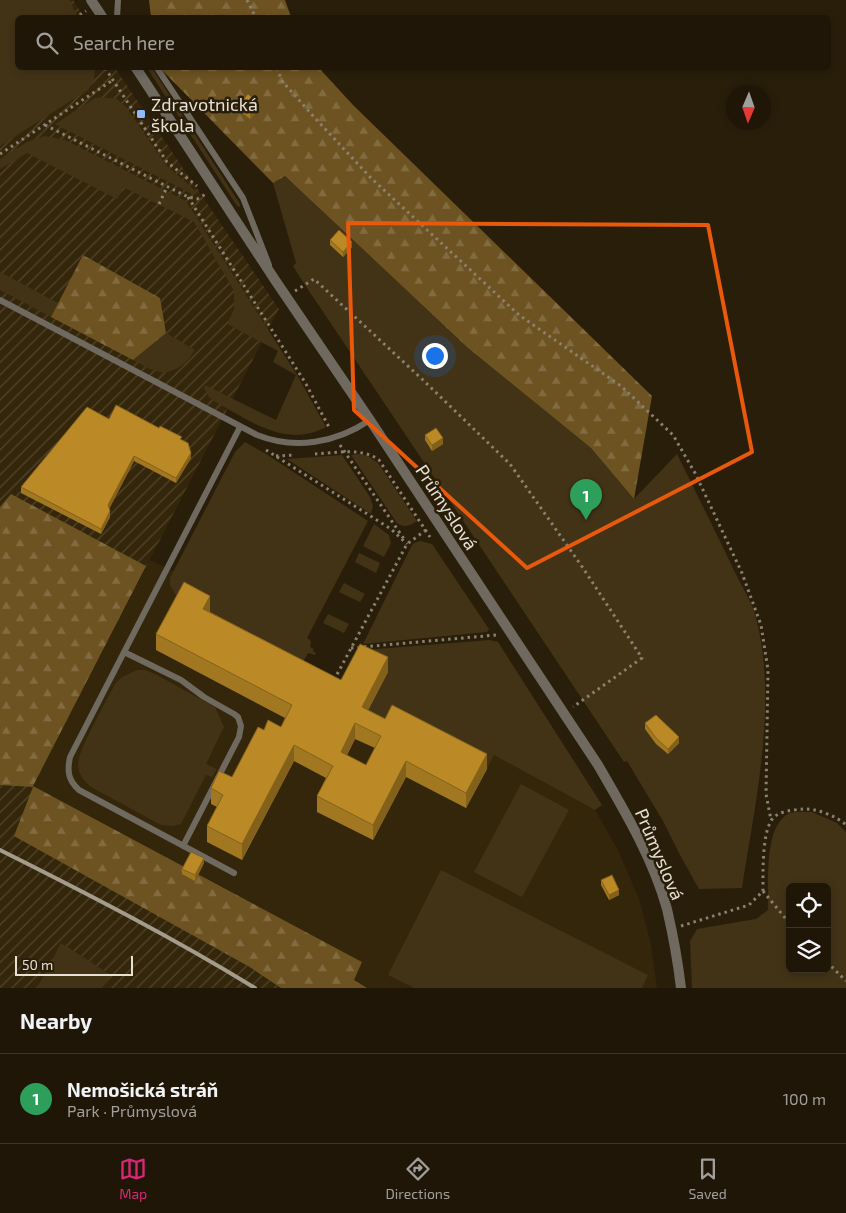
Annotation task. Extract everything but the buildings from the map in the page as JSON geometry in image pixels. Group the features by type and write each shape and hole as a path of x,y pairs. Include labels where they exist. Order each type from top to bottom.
{"street":[{"path":"91,0 101,15"},
{"name":"Průmyslová","path":"137,70 598,765 622,807 659,885 671,929 681,988"}],"lane":[{"path":"117,15 118,0"},
{"path":"118,8 122,15"},
{"path":"158,70 243,198 275,280"},
{"path":"0,300 257,435 280,442 305,443 321,441 349,432 370,420"},
{"path":"234,873 79,790 72,783 68,774 70,757 240,426"},
{"path":"124,652 180,680 204,697 230,711 238,717 240,722 239,736 183,846"}],"path":[{"path":"247,0 254,15"},
{"path":"106,70 167,162 201,189 205,195"},
{"path":"278,70 282,81 371,178 519,315 622,386 673,435 695,473 742,573 761,624 768,670 766,794 771,820 764,855 763,891 786,919"},
{"path":"0,154 113,80"},
{"path":"46,125 188,197 197,199 215,189"},
{"path":"159,204 167,187"},
{"path":"188,197 306,384 334,437 407,544"},
{"path":"286,296 314,280 423,380 510,464 583,568 642,658 564,714"},
{"path":"306,454 368,453 379,460 431,538"},
{"path":"276,456 296,455"},
{"path":"334,681 407,544 426,530"},
{"path":"490,627 501,643"},
{"path":"351,648 496,635"},
{"path":"771,820 790,810 813,809 846,825"},
{"path":"671,929 749,905 763,891"},
{"path":"831,966 846,981"}],"highlighted area":[{"path":"348,223 708,225 752,452 527,568 354,410"}],"shaded area":[{"path":"0,0 73,0 83,15 15,15 15,70 116,70 279,309 33,786 248,966 281,988 0,988"},
{"path":"0,0 70,0 76,15 15,15 15,70 95,70 94,79 88,90 0,146"},
{"path":"148,70 153,70 240,204 240,207 237,206"},
{"path":"95,98 117,99 126,107 166,165 198,193 192,194 55,124"},
{"path":"45,136 65,140 186,201 297,375 326,427 311,433 296,435 282,433 254,423 209,397 204,388 205,385 276,420 296,375 273,362 278,351 227,324 234,309 234,291 194,222 123,187 117,199 27,153 0,169 0,159 27,142"},
{"path":"285,176 468,348 591,448 634,499 677,454 750,602 755,614 762,647 765,681 765,716 758,786 742,888 699,889 663,821 627,761 624,762 305,285 293,266 296,263 273,183"},
{"path":"0,272 58,303 51,317 0,290"},
{"path":"166,333 195,350 183,364 168,372 162,372 152,370 133,360"},
{"path":"245,442 368,521 307,638 311,641 310,647 316,653 315,655 308,653 297,673 175,594 170,585 170,578 235,452"},
{"path":"342,455 370,497 373,506 371,514 287,459"},
{"path":"351,455 368,456 378,463 417,521 407,526 397,523"},
{"path":"374,524 389,535 391,543 384,557 363,546"},
{"path":"420,541 432,544 489,629 487,632 363,644 412,545"},
{"path":"359,553 380,563 376,573 355,562"},
{"path":"150,560 181,575 210,611 190,650 341,695 388,672 362,722 487,769 494,754 595,810 618,850 639,899 651,944 657,988 367,988 353,981 362,962 33,786"},
{"path":"344,583 365,594 360,602 339,592"},
{"path":"328,614 349,624 344,633 323,623"},
{"path":"490,640 498,642 602,805 595,810 494,755 487,769 362,722 364,650"},
{"path":"137,670 145,670 155,674 215,707 224,727 206,764 217,769 212,777 206,775 181,824 173,826 161,825 91,787 79,771 79,757 115,684 122,677"},
{"path":"521,784 569,810 522,897 474,872"},
{"path":"812,812 837,823 846,832 846,988 692,988 690,941 697,929 756,919 768,910 769,858 774,831 780,821 788,814"},
{"path":"441,870 648,975 642,988 414,988 388,975"},
{"path":"61,943 111,975 102,988 37,988"}],"green space":[{"path":"149,0 285,0 290,15 151,15"},
{"path":"162,70 321,70 353,105 652,396 634,499 591,448 468,348 285,176 273,183"},
{"path":"83,255 160,298 166,333 133,360 51,317"},
{"path":"11,494 146,566 33,786 362,962 354,980 367,988 281,988 248,966 14,836 33,787 0,785 0,507"}],"railway":[{"path":"0,850 129,916 255,988"}],"place":[{"name":"Zdravotnická škola","path":"141,114"},
{"name":"Nemošická stráň","path":"586,520"}]}
